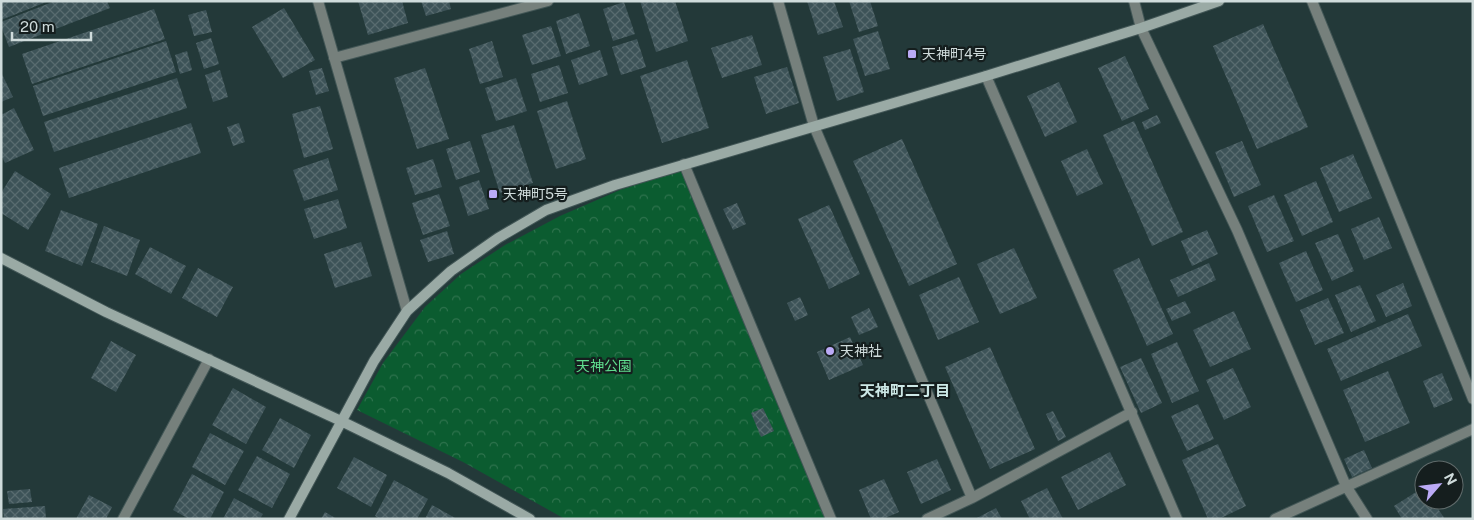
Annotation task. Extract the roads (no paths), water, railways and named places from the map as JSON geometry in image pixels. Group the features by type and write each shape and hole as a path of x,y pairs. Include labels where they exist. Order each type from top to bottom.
{"street":[{"path":"318,1 407,311"},
{"path":"334,58 548,1"},
{"path":"778,1 814,126 972,498"},
{"path":"1134,1 1141,28 1237,230 1346,486 1367,519"},
{"path":"289,519 374,361 407,311 451,271 498,238 546,210 615,185 986,76 1141,28 1219,1"},
{"path":"1312,1 1473,399"},
{"path":"986,76 1177,519"},
{"path":"684,164 831,519"},
{"path":"1,258 106,312 342,421 448,473 530,519"},
{"path":"123,519 209,360"},
{"path":"927,519 972,498 1132,412"},
{"path":"1275,519 1473,429"}],"place":[{"name":"天神町4号","path":"912,54"},
{"name":"天神町5号","path":"493,194"},
{"name":"天神社","path":"830,351"}],"district":[{"name":"天神町二丁目","path":"905,391"}],"park label":[{"name":"天神公園","path":"604,366"}]}
